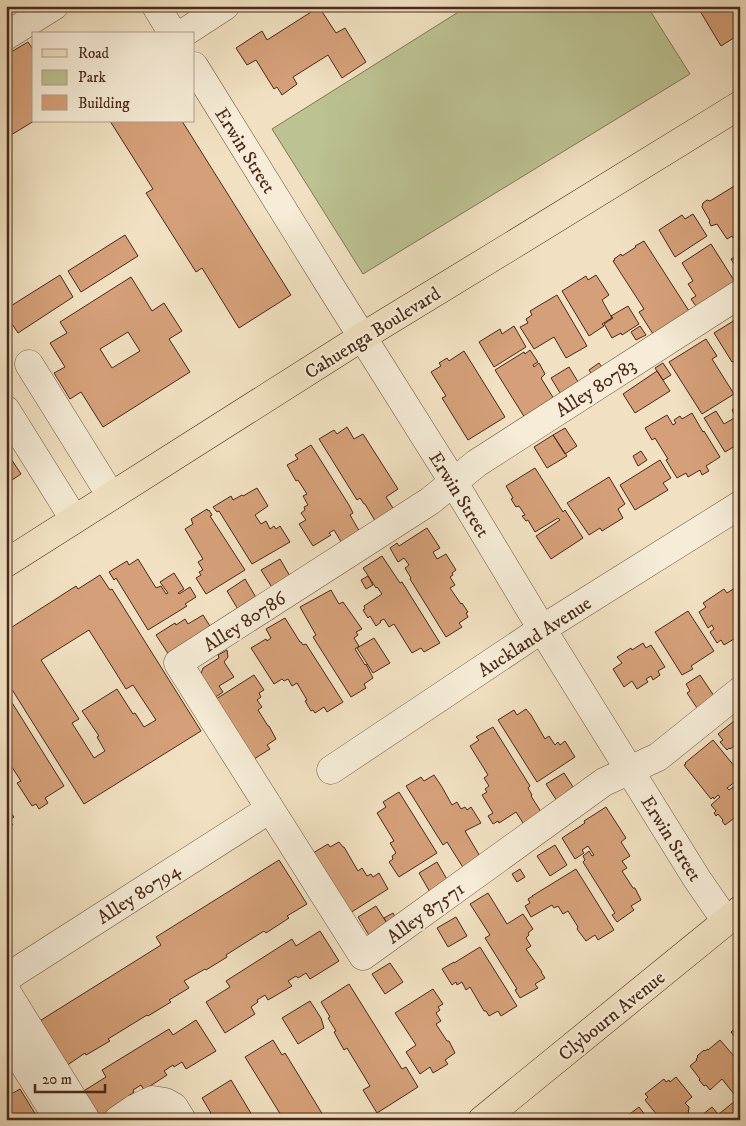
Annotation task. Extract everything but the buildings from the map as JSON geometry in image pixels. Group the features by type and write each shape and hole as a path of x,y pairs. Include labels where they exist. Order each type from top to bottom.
{"main road":[{"name":"Cahuenga Boulevard","path":"6,562 362,337 740,105"},
{"name":"Clybourn Avenue","path":"482,1120 733,915"}],"street":[{"path":"6,36 54,6"},
{"path":"156,6 172,32"},
{"path":"185,32 225,6"},
{"name":"Erwin Street","path":"195,68 454,482 542,629 697,879 733,915"},
{"name":"Alley 80783","path":"454,482 477,463 740,294"},
{"path":"29,364 111,496"},
{"path":"6,410 74,519"},
{"name":"Alley 80786","path":"270,808 178,663 430,502 454,482"},
{"name":"Auckland Avenue","path":"331,770 542,629 740,505"},
{"path":"630,770 658,757 740,691"},
{"name":"Alley 87571","path":"270,808 363,956 604,782 630,770"},
{"name":"Alley 80794","path":"6,978 270,808"},
{"path":"6,991 86,1120"},
{"path":"6,1036 59,1120"},
{"path":"118,1120 153,1100 165,1102 174,1107 182,1120"}],"green space":[{"path":"468,6 647,6 690,74 363,274 272,129"}]}
